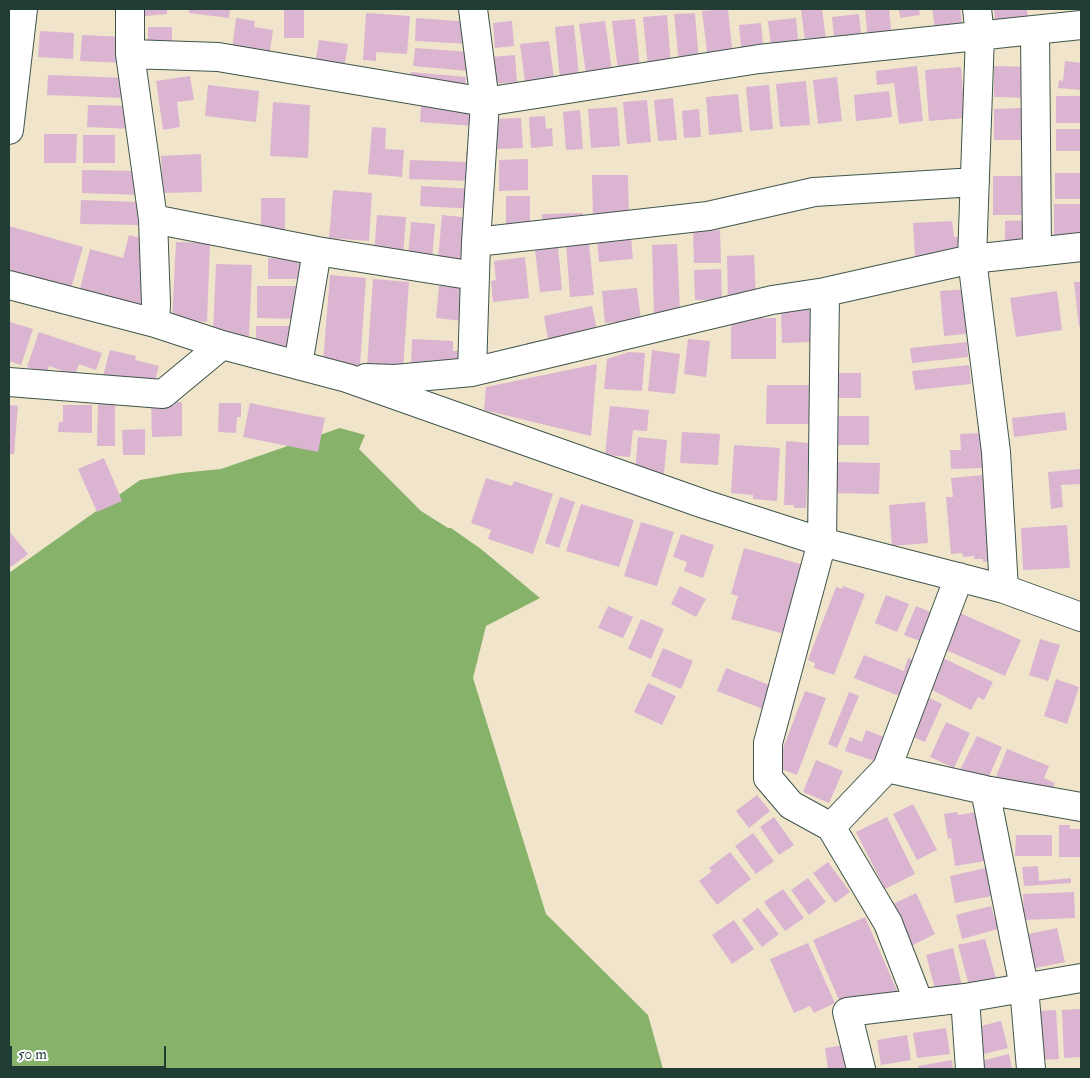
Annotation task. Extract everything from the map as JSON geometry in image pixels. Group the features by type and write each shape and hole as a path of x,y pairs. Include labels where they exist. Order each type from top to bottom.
{"street":[{"path":"9,130 23,9"},
{"path":"130,9 130,54 153,219 156,304 154,323"},
{"path":"472,372 476,242 485,102 473,9"},
{"path":"977,9 980,36 972,260 996,452 1004,589"},
{"path":"130,54 218,57 485,102 759,59 1081,25"},
{"path":"1036,30 1037,252"},
{"path":"476,242 708,216 814,192 975,182"},
{"path":"153,219 317,251 475,276"},
{"path":"347,378 394,379 472,372 772,300 825,292 972,260 1081,247"},
{"path":"298,365 317,251"},
{"path":"9,285 154,323 222,345 347,378 704,504 822,542 1004,589 1081,617"},
{"path":"825,292 822,542 768,743 768,778 791,805 831,827 888,923 919,1004"},
{"path":"9,382 163,394 222,345"},
{"path":"831,827 887,768 959,577"},
{"path":"887,768 985,790 1081,807"},
{"path":"985,790 1024,987 1031,1069"},
{"path":"860,1069 847,1012 965,998 1081,978"},
{"path":"965,998 970,1069"}],"green space":[{"path":"340,428 365,435 359,449 421,511 451,528 481,549 540,598 486,626 473,678 546,914 648,1015 663,1069 9,1069 9,573 140,480 221,469"}],"building":[{"path":"145,9 167,9 167,14 145,16"},
{"path":"189,9 230,9 229,18 189,13"},
{"path":"284,9 304,9 304,38 284,38"},
{"path":"728,9 733,57 708,60 702,11"},
{"path":"801,9 822,9 827,47 806,49"},
{"path":"865,9 889,9 892,39 868,42"},
{"path":"899,9 919,9 920,15 900,18"},
{"path":"932,9 960,9 963,31 936,35"},
{"path":"994,9 1027,9 1028,18 995,22"},
{"path":"366,13 410,16 407,54 376,52 376,61 363,60"},
{"path":"695,13 699,62 679,64 674,14"},
{"path":"859,14 862,43 835,46 832,17"},
{"path":"667,15 671,65 648,68 643,17"},
{"path":"236,18 255,21 254,27 273,30 269,58 231,58"},
{"path":"416,18 471,22 470,44 415,41"},
{"path":"796,18 799,51 772,54 768,21"},
{"path":"635,19 640,68 618,71 612,21"},
{"path":"512,21 514,46 495,48 493,23"},
{"path":"605,21 612,71 586,74 579,24"},
{"path":"761,23 764,54 742,56 739,25"},
{"path":"574,25 579,76 560,79 555,27"},
{"path":"148,27 172,27 172,54 148,54"},
{"path":"40,31 74,33 73,59 38,57"},
{"path":"82,35 125,37 124,63 80,61"},
{"path":"319,40 348,44 343,76 314,72"},
{"path":"549,41 554,78 525,82 520,44"},
{"path":"415,48 469,52 468,71 413,66"},
{"path":"515,55 517,82 493,84 491,57"},
{"path":"1065,61 1081,63 1081,90 1058,88 1059,80 1063,81"},
{"path":"917,66 923,121 899,124 894,83 877,85 876,71"},
{"path":"994,66 1031,67 1030,98 994,97"},
{"path":"961,67 965,118 929,121 925,70"},
{"path":"411,72 466,77 465,91 410,86"},
{"path":"48,75 126,78 125,98 47,95"},
{"path":"190,76 194,100 177,102 180,127 163,130 156,81"},
{"path":"837,77 842,121 818,124 813,80"},
{"path":"806,81 810,125 780,127 776,84"},
{"path":"208,85 259,91 256,122 205,116"},
{"path":"769,85 773,129 750,131 746,87"},
{"path":"889,91 892,117 856,121 854,95"},
{"path":"738,94 742,132 709,135 706,97"},
{"path":"1056,96 1081,96 1081,123 1056,123"},
{"path":"673,98 677,140 658,141 654,100"},
{"path":"647,100 651,142 627,144 623,102"},
{"path":"273,102 310,105 308,158 270,156"},
{"path":"88,105 136,106 135,129 87,127"},
{"path":"421,106 477,111 475,126 420,122"},
{"path":"617,107 620,146 591,148 588,109"},
{"path":"1021,108 1021,120 1030,120 1030,140 994,140 994,109"},
{"path":"699,109 701,137 684,138 682,111"},
{"path":"580,110 583,149 566,150 563,112"},
{"path":"545,116 546,129 552,128 553,146 531,148 529,117"},
{"path":"521,118 523,148 497,149 495,119"},
{"path":"372,127 386,128 385,149 404,150 402,177 368,174"},
{"path":"1056,129 1081,129 1081,151 1056,151"},
{"path":"44,134 77,134 76,163 44,163"},
{"path":"83,135 115,135 115,163 83,163"},
{"path":"466,151 476,152 475,181 409,179 410,160 466,162"},
{"path":"201,154 202,192 163,193 161,156"},
{"path":"528,159 528,190 499,191 499,160"},
{"path":"82,170 140,171 140,195 82,193"},
{"path":"1055,173 1081,173 1081,199 1055,199"},
{"path":"592,175 628,175 629,220 593,220"},
{"path":"993,176 1034,176 1034,215 993,215"},
{"path":"421,186 474,189 473,209 420,206"},
{"path":"333,190 372,193 369,241 329,238"},
{"path":"506,196 530,196 530,228 506,229"},
{"path":"261,198 285,198 285,234 261,234"},
{"path":"81,200 139,202 139,225 80,224"},
{"path":"1054,204 1081,204 1081,235 1054,235"},
{"path":"583,213 583,225 542,225 542,214"},
{"path":"377,215 406,217 403,257 374,255"},
{"path":"442,215 471,218 467,262 438,259"},
{"path":"1034,220 1035,251 1005,251 1005,221"},
{"path":"952,221 954,237 969,236 970,253 915,256 913,223"},
{"path":"411,222 435,224 432,260 408,258"},
{"path":"9,226 83,247 70,292 9,275"},
{"path":"720,230 721,263 694,263 693,231"},
{"path":"129,235 152,241 141,279 151,281 143,314 78,297 90,249 123,258"},
{"path":"631,237 633,259 599,262 597,240"},
{"path":"176,242 210,243 207,322 172,320"},
{"path":"589,243 594,295 570,297 566,245"},
{"path":"677,244 680,312 654,313 652,245"},
{"path":"558,247 562,290 540,292 535,250"},
{"path":"754,255 756,299 728,300 727,256"},
{"path":"525,257 529,298 493,302 491,281 496,280 494,261"},
{"path":"268,258 300,259 300,279 268,279"},
{"path":"216,264 252,265 249,336 213,334"},
{"path":"721,269 722,300 695,300 694,270"},
{"path":"330,275 366,278 360,366 323,363"},
{"path":"373,279 409,282 403,369 367,366"},
{"path":"1074,282 1081,282 1081,326 1079,327"},
{"path":"257,286 300,286 299,319 257,318"},
{"path":"439,286 467,288 463,321 436,318"},
{"path":"637,288 641,320 605,323 602,291"},
{"path":"970,289 974,333 944,336 940,291"},
{"path":"1057,291 1062,330 1016,337 1010,298"},
{"path":"592,306 598,335 528,349 526,343 548,339 544,316"},
{"path":"781,310 812,310 812,342 782,343"},
{"path":"731,318 776,318 776,359 731,359"},
{"path":"10,322 33,329 21,365 9,361"},
{"path":"256,326 297,326 297,352 256,352"},
{"path":"39,332 102,353 96,370 79,364 75,375 49,366 47,374 27,367"},
{"path":"412,339 453,341 453,351 460,351 460,367 411,365"},
{"path":"688,339 710,341 706,377 684,374"},
{"path":"967,342 968,357 912,363 910,348"},
{"path":"110,350 136,356 135,360 159,366 154,385 103,376"},
{"path":"652,350 680,354 675,394 648,391"},
{"path":"629,352 645,353 642,391 604,389 607,359"},
{"path":"597,364 591,436 484,410 486,387"},
{"path":"969,365 971,384 915,390 912,371"},
{"path":"833,373 861,373 861,398 833,398"},
{"path":"767,385 815,385 815,424 766,424"},
{"path":"151,402 182,402 182,436 152,437"},
{"path":"219,403 241,403 241,417 237,417 236,433 218,432"},
{"path":"250,403 325,418 318,452 243,437"},
{"path":"98,404 115,404 115,446 97,446"},
{"path":"9,405 18,406 14,454 9,454"},
{"path":"63,405 92,405 92,433 58,432 59,422 63,422"},
{"path":"610,406 649,410 647,431 633,430 630,457 605,455"},
{"path":"1065,412 1067,430 1014,437 1012,418"},
{"path":"836,416 869,416 869,445 836,445"},
{"path":"145,429 145,455 123,455 122,430"},
{"path":"682,432 720,434 718,465 680,463"},
{"path":"982,433 983,468 951,469 950,450 961,450 960,434"},
{"path":"638,437 667,440 664,474 635,472"},
{"path":"786,441 809,443 806,508 794,508 794,505 784,505"},
{"path":"734,445 780,448 777,501 753,499 753,495 731,493"},
{"path":"104,458 122,501 97,512 78,469"},
{"path":"832,462 880,463 879,494 831,493"},
{"path":"1081,469 1081,484 1061,485 1063,507 1051,509 1048,472"},
{"path":"984,475 992,561 983,562 983,559 974,559 974,556 963,557 962,553 951,554 946,497 953,497 951,478"},
{"path":"486,478 512,486 514,481 553,494 533,554 488,539 491,530 471,523"},
{"path":"560,497 575,502 559,548 545,543"},
{"path":"925,502 928,543 892,546 889,505"},
{"path":"581,504 634,520 619,567 566,551"},
{"path":"641,522 674,532 657,586 624,576"},
{"path":"1067,525 1070,568 1023,570 1021,528"},
{"path":"9,531 28,554 11,567 9,564"},
{"path":"681,534 714,545 703,578 684,571 687,562 673,557"},
{"path":"744,548 804,565 784,634 731,619 738,596 731,594"},
{"path":"680,586 706,599 696,617 671,604"},
{"path":"843,586 865,594 834,675 814,668 815,663 808,660 836,587 842,589"},
{"path":"886,595 909,604 897,632 875,623"},
{"path":"608,606 633,617 623,638 598,628"},
{"path":"916,606 940,616 928,644 904,635"},
{"path":"960,613 1021,640 1005,676 944,649"},
{"path":"641,619 664,629 651,659 628,649"},
{"path":"1040,639 1060,645 1048,681 1029,675"},
{"path":"663,648 693,661 681,689 651,676"},
{"path":"864,655 904,671 908,658 921,663 907,699 854,678"},
{"path":"943,658 993,682 984,700 978,697 971,710 928,688"},
{"path":"726,668 772,686 763,709 717,691"},
{"path":"1056,679 1079,687 1067,724 1044,716"},
{"path":"648,683 676,696 662,725 634,712"},
{"path":"805,691 826,698 797,775 776,767"},
{"path":"849,692 859,696 837,748 828,744"},
{"path":"925,696 942,704 925,742 908,735"},
{"path":"946,722 970,733 954,768 930,757"},
{"path":"866,730 889,739 880,763 845,751 850,737 862,742"},
{"path":"977,736 1002,747 986,783 960,770"},
{"path":"1007,749 1049,766 1044,778 1055,783 1050,795 994,782"},
{"path":"816,760 843,771 829,803 803,792"},
{"path":"757,795 770,811 749,828 736,811"},
{"path":"913,804 937,850 917,860 893,814"},
{"path":"957,812 958,815 977,812 985,861 955,866 951,838 948,839 944,814"},
{"path":"774,817 794,845 779,855 760,827"},
{"path":"887,817 915,874 885,889 856,832"},
{"path":"1059,825 1070,825 1070,829 1081,829 1081,857 1059,857"},
{"path":"753,833 774,861 756,874 735,846"},
{"path":"1016,835 1052,835 1052,856 1015,856"},
{"path":"730,852 751,879 717,905 699,881 712,871 709,868"},
{"path":"828,862 850,892 835,903 813,873"},
{"path":"1038,866 1039,881 1071,878 1071,883 1024,886 1022,867"},
{"path":"986,868 992,896 955,903 950,876"},
{"path":"808,878 826,902 809,915 791,890"},
{"path":"783,889 804,918 785,931 764,902"},
{"path":"1074,892 1075,918 1024,920 1023,894"},
{"path":"916,893 935,934 909,947 889,906"},
{"path":"991,906 998,929 962,939 956,915"},
{"path":"758,908 779,934 762,947 742,920"},
{"path":"865,917 898,993 842,1007 813,940"},
{"path":"734,920 754,949 732,964 712,935"},
{"path":"1057,928 1065,962 1026,970 1019,936"},
{"path":"985,939 996,978 969,985 958,945"},
{"path":"808,943 835,1003 814,1013 810,1006 794,1013 770,959"},
{"path":"953,948 962,986 936,993 926,955"},
{"path":"1081,1009 1081,1057 1064,1058 1062,1010"},
{"path":"1056,1010 1059,1059 1038,1060 1036,1011"},
{"path":"1001,1021 1008,1048 976,1056 969,1029"},
{"path":"946,1028 950,1054 917,1058 913,1033"},
{"path":"907,1035 911,1060 881,1065 877,1040"},
{"path":"845,1045 849,1069 828,1069 825,1048"},
{"path":"1009,1054 1012,1069 979,1069 977,1062"},
{"path":"952,1060 953,1069 919,1069 918,1066"}]}
